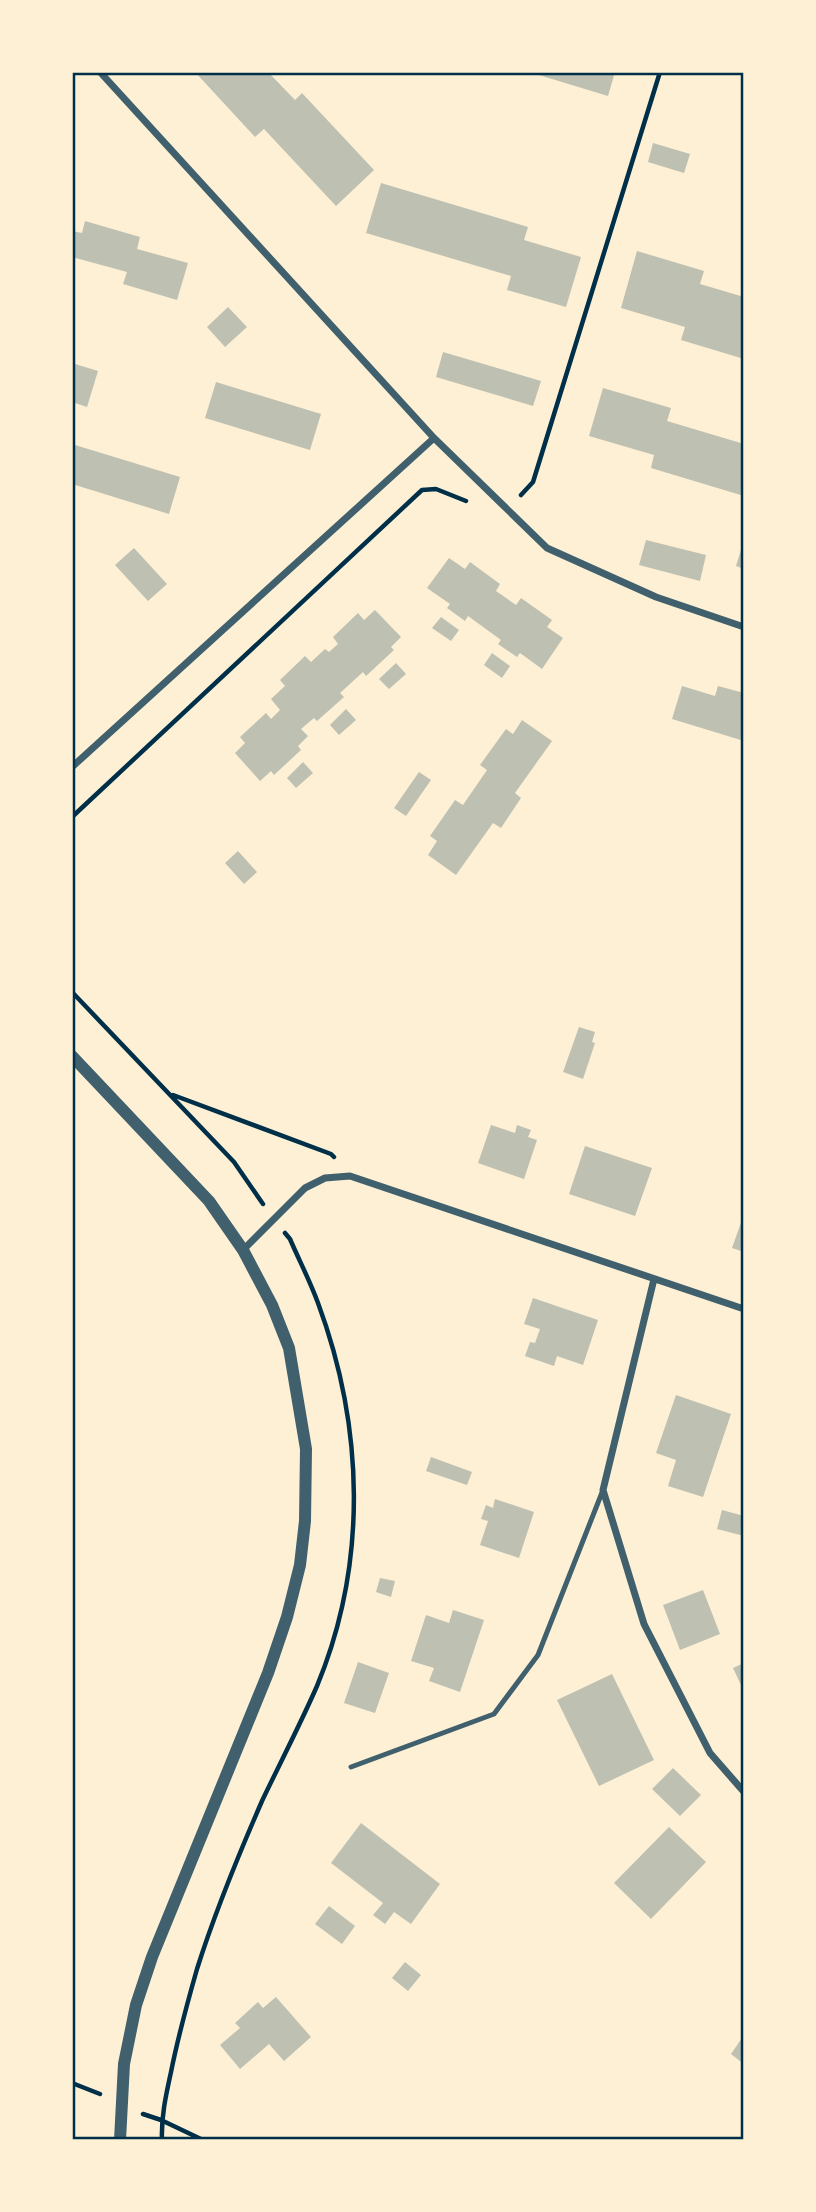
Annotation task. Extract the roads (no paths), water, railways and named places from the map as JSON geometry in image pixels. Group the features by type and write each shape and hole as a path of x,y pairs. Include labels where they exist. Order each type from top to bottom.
{"street":[{"path":"100,72 434,439 547,548 656,597 744,627"},
{"path":"72,767 434,439"},
{"path":"72,1056 209,1201 243,1250 272,1305 289,1348 306,1449 305,1521 300,1565 288,1617 268,1673 152,1957 136,2005 124,2064 120,2140"},
{"path":"243,1250 305,1188 325,1178 350,1176 744,1310"},
{"path":"654,1279 603,1490 644,1624 710,1753 744,1792"}],"lane":[{"path":"351,1767 494,1714 538,1655 603,1490"}]}
